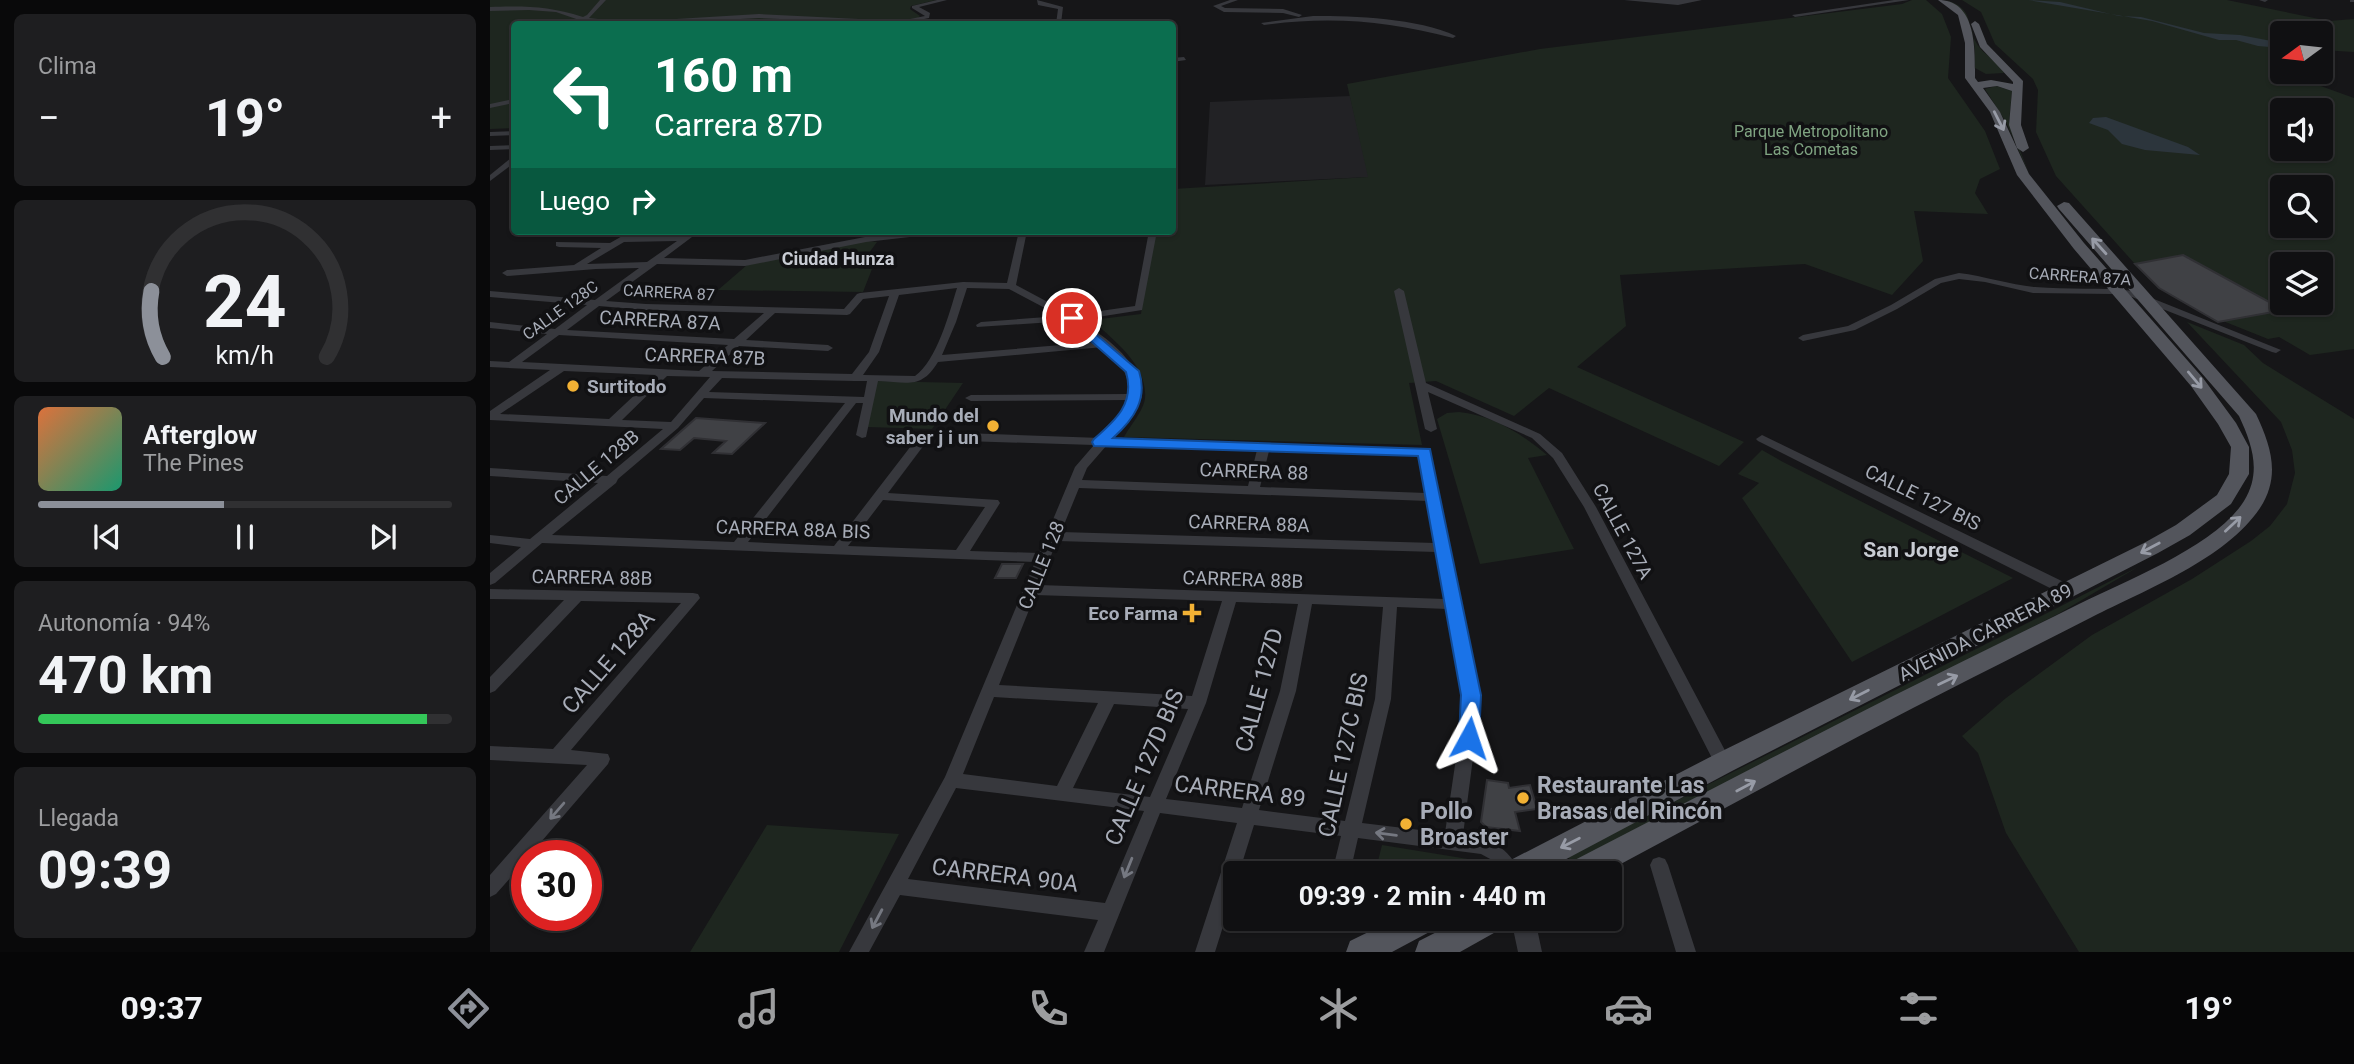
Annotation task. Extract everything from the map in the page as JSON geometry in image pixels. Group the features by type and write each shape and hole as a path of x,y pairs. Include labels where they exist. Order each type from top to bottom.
{"main road":[{"path":"1942,0 1962,15 1970,43 1970,78 1976,88 1981,84 1995,83 2019,90 2018,81 2011,72 1983,45 1970,11 1951,0"},
{"path":"1970,66 1976,72 1988,76 2003,76 2011,72"},
{"name":"AVENIDA CARRERA 89","path":"1535,861 1723,763 2151,548 2216,508 2232,489 2241,466 2239,447 2227,423 2196,382 2029,183 1995,112 1976,88"},
{"name":"AVENIDA CARRERA 89","path":"1600,861 1901,703 2173,567 2214,542 2253,505 2263,487 2266,469 2255,427 2238,403 2035,171 2015,125 2019,90"},
{"path":"1361,952 1402,931"},
{"path":"1430,952 1469,931"}],"street":[{"path":"582,19 589,16 603,0"},
{"path":"906,21 927,17 928,14 914,7 944,0"},
{"path":"1040,0 1040,4 1061,8 1059,21"},
{"path":"1235,0 1216,6 1224,10 1283,11 1336,26"},
{"path":"1627,0 1699,0"},
{"path":"1795,15 1906,0"},
{"path":"490,9 542,9 600,21"},
{"path":"676,21 759,16 857,21"},
{"path":"1264,23 1312,18 1383,19 1453,36"},
{"path":"1176,60 1184,59"},
{"path":"490,106 511,102"},
{"path":"490,134 511,133"},
{"path":"490,148 511,147"},
{"path":"490,179 511,162"},
{"path":"490,169 505,167"},
{"path":"576,267 630,235"},
{"name":"CALLE 128C","path":"511,365 690,235"},
{"path":"490,292 511,272 652,263 755,262 867,235"},
{"path":"1011,286 1022,235"},
{"path":"981,325 1072,318 1138,309 1152,235"},
{"path":"621,240 686,238"},
{"path":"559,244 611,246"},
{"name":"CARRERA 87A","path":"1803,338 1851,328 1947,278 1969,276 2046,291 2118,291 2144,297 2276,351"},
{"path":"963,285 934,359 1104,344"},
{"path":"855,378 874,352 895,293 963,285 1011,286 1072,318 1132,371 1136,384 1136,397 971,398"},
{"path":"1399,291 1431,429"},
{"name":"CARRERA 87","path":"490,292 595,304 771,312 847,312 856,298 895,293"},
{"path":"702,374 771,312"},
{"name":"CARRERA 87A","path":"490,325 557,332 828,348"},
{"name":"CARRERA 87B","path":"490,363 702,374 919,379 934,359"},
{"path":"490,417 562,367"},
{"path":"611,424 665,372"},
{"name":"CALLE 128B","path":"490,580 674,426 719,374"},
{"path":"862,435 873,379"},
{"name":"CALLE 127A","path":"1421,385 1536,436 1558,456 1590,507 1723,763"},
{"path":"701,395 869,400"},
{"name":"CALLE 128","path":"859,952 952,780 1081,467 1100,442 1119,425 1136,397"},
{"path":"738,546 853,400"},
{"path":"490,417 674,426"},
{"path":"964,437 1424,452 1472,704 1453,842"},
{"name":"CALLE 127 BIS","path":"1762,439 2067,590"},
{"path":"838,550 918,445"},
{"path":"1253,490 1264,447"},
{"path":"490,472 612,480"},
{"name":"CARRERA 88","path":"1074,484 1433,497"},
{"path":"879,496 994,503 960,555"},
{"name":"CARRERA 88A","path":"1054,536 1443,548"},
{"name":"CARRERA 88A BIS","path":"490,539 1044,558"},
{"name":"CARRERA 88B","path":"1031,590 1390,604 1454,604"},
{"name":"CARRERA 88B","path":"490,594 693,598"},
{"path":"490,687 578,596"},
{"name":"CALLE 128A","path":"556,757 693,598"},
{"name":"CALLE 127D BIS","path":"1094,952 1198,703 1230,598"},
{"name":"CALLE 127D","path":"1205,952 1289,691 1307,601"},
{"name":"CALLE 127C BIS","path":"1344,861 1383,698 1390,604"},
{"path":"989,691 1198,703"},
{"path":"1062,794 1109,698"},
{"path":"490,753 602,759"},
{"path":"490,888 602,759"},
{"name":"CARRERA 89","path":"952,780 1453,842 1490,849 1504,861"},
{"path":"1659,865 1686,952"},
{"name":"CARRERA 90A","path":"895,886 1110,913"},
{"path":"1526,931 1530,952"}],"shaded area":[{"path":"2028,0 2060,2 2110,14"},
{"path":"2124,16 2141,17 2204,33 2240,35 2270,41 2270,47 2236,40 2219,40"},
{"path":"1350,96 1369,177 1205,185 1210,102"},
{"path":"2106,117 2188,147 2200,155 2145,150 2122,144 2108,130 2089,123 2093,118"}],"green space":[{"path":"490,0 936,0 911,6 910,9 920,16 902,21 511,21 511,128 490,129"},
{"name":"Parque Metropolitano Las Cometas","path":"1912,0 1926,0 1942,14 1951,37 1948,78 1985,131 2000,169 1980,179 1975,193 1988,214 1914,211 1923,261 1892,295 1805,264 1620,275 1626,326 1577,367 1744,442 1719,466 1549,388 1514,416 1436,381 1409,383 1422,445 1124,437 1145,398 1141,375 1128,354 1092,320 1141,314 1151,235 1176,235 1176,189 1368,177 1347,84 1540,49 1902,4"},
{"path":"1946,0 1965,12 1970,25 1963,13"},
{"path":"1962,0 2227,0 2329,21 2270,21 2270,84 2315,84 2354,98 2354,349 2310,355 2279,337 2268,339 2223,321 2270,312 2270,315 2333,315 2333,252 2270,252 2270,303 2183,255 2135,264 2056,176 2036,132 2038,90 2033,79 1995,44 1981,12"},
{"path":"2354,19 2354,52 2333,51 2333,21 2329,21"},
{"path":"1973,35 1980,48 2004,73 1986,74 1975,68"},
{"path":"1996,86 2012,91 2009,122 2030,176 2006,122 1985,89"},
{"path":"866,241 877,242 858,268 872,269 863,292 718,290 747,265"},
{"path":"2187,322 2244,345 2263,363 2354,419 2354,952 2079,952 2006,833 1978,753 1962,736 2006,698 2092,635 2192,579 2251,541 2270,526 2287,504 2295,473 2292,450 2281,422"},
{"path":"877,381 963,383 932,429 867,427"},
{"path":"1459,412 1495,421 1547,455 1528,458 1574,549 1480,564 1437,419 1447,413"},
{"path":"1762,450 2013,578 1852,662 1742,498 1759,483 1738,474"},
{"path":"2138,567 2058,614 1577,861 1571,861 1567,856"},
{"path":"767,825 899,834 839,952 690,952"},
{"path":"1382,845 1468,859 1464,861 1378,861"}],"building":[{"path":"2183,255 2270,302 2270,313 2218,322 2159,288 2135,264"},
{"path":"696,418 765,423 732,454 713,453 726,441 694,438 680,450 661,449"},
{"path":"1002,564 1023,564 1016,578 995,578"},
{"path":"1487,780 1508,783 1509,788 1530,785 1537,809 1515,812 1520,831 1486,827 1481,822"}],"place":[{"name":"Surtitodo","path":"573,386"},
{"name":"Mundo del saber j i un","path":"993,426"},
{"name":"Eco Farma","path":"1192,613"},
{"name":"Restaurante Las Brasas del Rincón","path":"1523,798"},
{"name":"Pollo Broaster","path":"1406,824"}],"district":[{"name":"Ciudad Hunza","path":"838,259"},
{"name":"San Jorge","path":"1911,550"}],"route":[{"path":"1072,318 1132,371 1136,384 1136,397 1130,411 1100,442 1424,452 1471,695 1469,738"}]}
